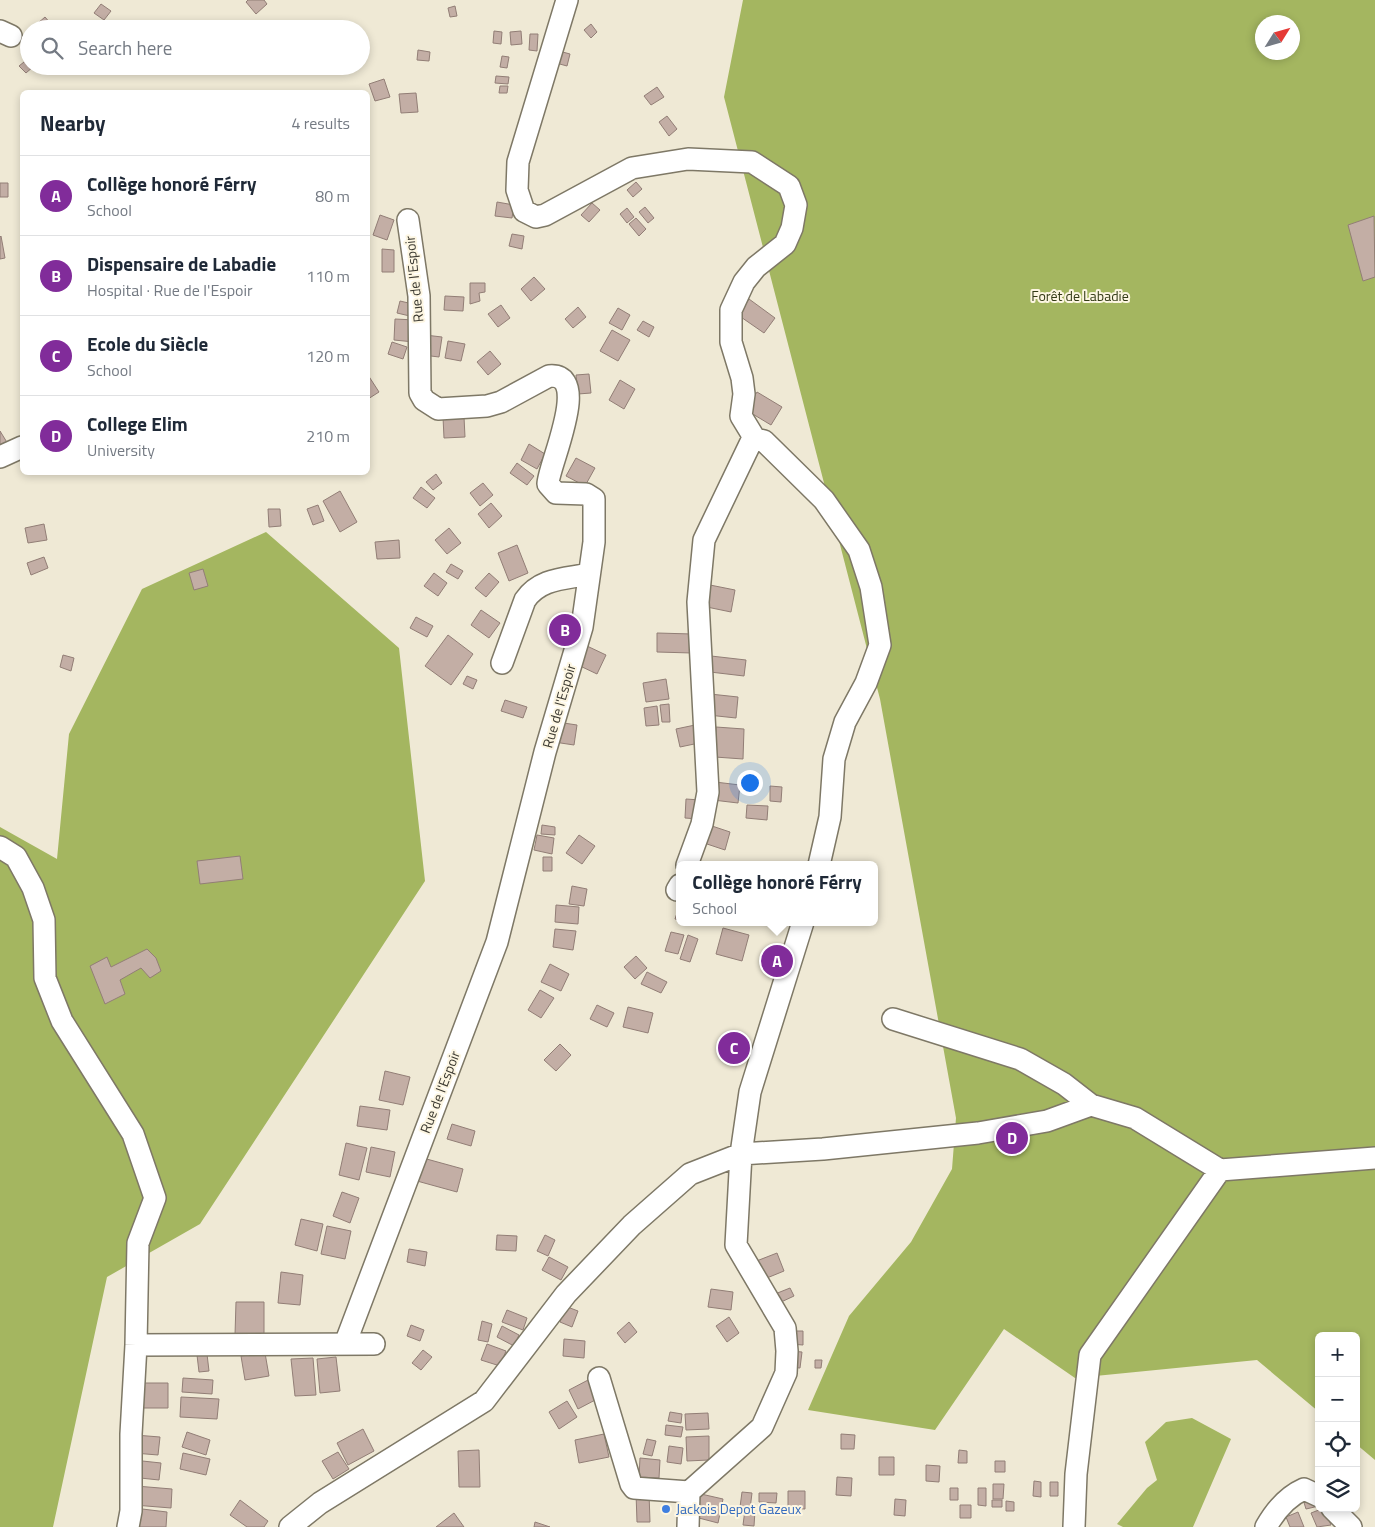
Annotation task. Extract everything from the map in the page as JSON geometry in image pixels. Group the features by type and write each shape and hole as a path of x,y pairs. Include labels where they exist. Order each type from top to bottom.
{"street":[{"path":"566,0 518,162 517,190 524,211 536,217 545,215 632,168 688,159 752,162 788,186 796,204 792,228 785,244 756,266 744,282 732,310 731,342 742,378 744,394 741,416 755,439 764,441 824,500 859,550 871,587 880,646 866,683 845,722 834,759 830,816 820,861"},
{"name":"Rue de l'Espoir","path":"345,1344 498,942 545,752 582,627 594,542 594,499 586,494 556,493 548,484 566,419 569,393 561,379 549,376 501,402 487,406 438,409 424,400 420,393 419,296 408,220"},
{"path":"688,861 702,824 708,792 698,602 704,540 751,442 755,439"},
{"path":"0,457 20,448"},
{"path":"502,664 529,593 545,582 589,574"},
{"path":"0,847 16,857 33,888 44,920 45,978 62,1021 133,1134 155,1198 138,1243 136,1345 128,1527"},
{"path":"598,1378 631,1484 634,1488 689,1492 762,1427 786,1373 787,1351 785,1328 736,1245 741,1154 750,1092 802,926"},
{"path":"893,1019 1020,1059 1064,1084 1091,1105 1134,1118 1220,1170 1375,1158"},
{"path":"290,1527 320,1503 484,1401 566,1294 632,1225 690,1174 741,1154 823,1149 978,1133 1048,1121 1091,1105"},
{"path":"1074,1527 1076,1474 1090,1355 1220,1170"},
{"path":"136,1345 374,1344"},
{"path":"1266,1527 1275,1511 1296,1493 1304,1489 1315,1494"},
{"path":"688,1527 689,1492"},
{"path":"1336,1512 1351,1527"}],"green space":[{"name":"Forêt de Labadie","path":"743,0 1375,0 1375,1460 1360,1447 1360,1332 1315,1332 1315,1409 1257,1360 1075,1378 1004,1329 935,1430 808,1410 849,1316 911,1242 952,1169 956,1118 880,699 724,97"},
{"path":"266,532 399,648 425,881 200,1224 107,1277 53,1527 0,1527 0,827 57,859 69,734 142,589"},
{"path":"1192,1418 1231,1439 1193,1527 1123,1527 1117,1524 1147,1488 1157,1480 1145,1442 1166,1422"}],"building":[{"path":"248,0 264,0 267,4 256,14 246,2"},
{"path":"101,4 111,11 104,20 94,13"},
{"path":"455,6 457,16 450,17 448,8"},
{"path":"591,24 597,32 591,38 584,30"},
{"path":"494,31 502,32 501,44 493,43"},
{"path":"521,31 522,44 511,45 510,32"},
{"path":"530,34 538,34 537,51 529,50"},
{"path":"418,50 430,52 429,61 417,60"},
{"path":"559,51 570,54 567,66 556,63"},
{"path":"502,56 509,57 507,68 500,67"},
{"path":"496,76 509,77 508,84 495,83"},
{"path":"384,79 390,97 375,101 369,84"},
{"path":"500,86 508,86 507,93 499,93"},
{"path":"657,87 664,97 651,105 644,96"},
{"path":"416,93 418,112 401,113 399,94"},
{"path":"667,116 677,129 669,136 659,122"},
{"path":"636,182 642,189 633,197 627,190"},
{"path":"0,183 8,183 8,197 0,197"},
{"path":"497,202 514,205 512,218 495,216"},
{"path":"592,203 600,210 589,222 581,215"},
{"path":"645,207 654,218 648,223 639,212"},
{"path":"627,208 634,217 627,223 620,214"},
{"path":"380,215 394,220 387,240 373,235"},
{"path":"1374,216 1375,277 1363,281 1348,225"},
{"path":"636,218 646,229 639,236 629,224"},
{"path":"512,234 524,236 522,249 509,246"},
{"path":"0,237 5,258 0,259"},
{"path":"382,249 394,250 394,272 382,272"},
{"path":"534,277 545,289 531,301 521,289"},
{"path":"470,283 485,283 485,292 479,293 480,301 470,304"},
{"path":"445,296 464,297 463,311 444,310"},
{"path":"749,299 775,318 764,333 738,315"},
{"path":"400,301 417,305 414,317 397,313"},
{"path":"501,305 510,318 498,327 488,314"},
{"path":"578,307 586,317 573,328 565,319"},
{"path":"618,308 630,315 622,330 609,323"},
{"path":"395,319 415,320 414,342 394,340"},
{"path":"643,321 654,327 649,337 637,330"},
{"path":"612,330 630,340 618,361 600,351"},
{"path":"425,335 442,337 439,357 423,355"},
{"path":"448,341 465,344 461,361 445,358"},
{"path":"392,342 407,347 403,359 388,354"},
{"path":"490,351 501,364 488,375 477,362"},
{"path":"589,374 591,393 578,394 576,375"},
{"path":"370,378 379,392 370,398"},
{"path":"620,380 635,389 624,409 609,400"},
{"path":"757,392 782,407 771,425 746,410"},
{"path":"443,417 464,417 465,437 444,438"},
{"path":"0,431 8,444 0,449"},
{"path":"529,444 545,454 537,469 521,460"},
{"path":"576,458 595,468 585,486 566,476"},
{"path":"517,463 534,476 527,485 510,473"},
{"path":"436,474 442,483 433,490 426,482"},
{"path":"483,483 493,495 480,506 470,493"},
{"path":"421,487 435,498 427,508 413,498"},
{"path":"340,491 357,522 340,532 323,501"},
{"path":"491,503 502,516 489,528 478,514"},
{"path":"318,505 324,521 313,525 307,509"},
{"path":"268,509 280,509 281,526 269,527"},
{"path":"44,524 47,540 28,543 25,528"},
{"path":"449,528 461,543 447,554 435,540"},
{"path":"399,540 400,558 377,559 375,542"},
{"path":"517,545 528,573 509,581 498,553"},
{"path":"44,557 48,568 31,575 27,563"},
{"path":"451,564 463,571 458,579 446,572"},
{"path":"203,569 208,586 194,590 189,573"},
{"path":"434,573 447,583 438,596 424,586"},
{"path":"489,573 499,582 486,597 475,588"},
{"path":"705,584 735,590 731,612 702,606"},
{"path":"481,610 500,623 489,638 471,625"},
{"path":"416,617 433,626 427,637 410,628"},
{"path":"657,633 692,634 692,653 657,652"},
{"path":"448,635 473,654 451,685 425,666"},
{"path":"587,646 606,655 597,674 578,665"},
{"path":"63,655 74,658 71,671 60,667"},
{"path":"711,656 746,660 744,676 710,672"},
{"path":"467,676 477,680 473,689 463,684"},
{"path":"666,679 669,699 646,702 643,683"},
{"path":"710,694 738,697 736,718 708,715"},
{"path":"505,700 527,707 523,718 501,711"},
{"path":"669,704 670,722 662,722 660,705"},
{"path":"657,706 659,725 646,726 644,708"},
{"path":"557,722 577,725 574,745 554,742"},
{"path":"695,725 699,743 680,747 676,729"},
{"path":"716,727 744,729 743,759 715,757"},
{"path":"715,782 740,785 738,803 713,800"},
{"path":"770,786 782,787 781,802 770,801"},
{"path":"686,799 700,800 699,819 685,818"},
{"path":"747,805 768,806 767,820 746,818"},
{"path":"706,824 730,832 725,850 701,842"},
{"path":"542,825 555,827 555,835 541,834"},
{"path":"537,835 554,838 552,854 534,850"},
{"path":"579,835 595,846 582,864 566,853"},
{"path":"240,856 243,879 200,884 197,861"},
{"path":"543,857 552,857 552,871 543,871"},
{"path":"572,886 587,889 584,906 569,904"},
{"path":"556,905 579,907 578,924 555,922"},
{"path":"723,928 749,935 742,961 716,954"},
{"path":"555,929 576,931 573,950 553,947"},
{"path":"671,932 684,935 678,954 665,951"},
{"path":"688,935 698,939 690,962 680,959"},
{"path":"147,949 156,958 161,971 150,978 141,968 120,980 125,994 105,1004 90,966 107,957 111,967"},
{"path":"636,956 647,968 635,979 624,967"},
{"path":"550,964 569,974 561,991 541,982"},
{"path":"647,972 667,982 661,993 641,984"},
{"path":"540,990 554,998 541,1018 528,1010"},
{"path":"597,1005 614,1013 607,1027 590,1019"},
{"path":"628,1007 653,1013 648,1033 623,1027"},
{"path":"560,1044 571,1055 556,1071 544,1060"},
{"path":"385,1071 410,1077 403,1105 379,1100"},
{"path":"360,1106 390,1110 387,1130 357,1126"},
{"path":"452,1124 475,1131 471,1146 447,1139"},
{"path":"346,1143 367,1148 359,1180 339,1175"},
{"path":"371,1147 395,1152 390,1177 366,1172"},
{"path":"423,1158 463,1169 457,1192 417,1181"},
{"path":"342,1192 359,1198 350,1223 333,1216"},
{"path":"301,1219 323,1224 317,1251 295,1245"},
{"path":"327,1226 351,1231 345,1259 321,1254"},
{"path":"497,1235 517,1236 516,1251 496,1250"},
{"path":"545,1235 555,1240 548,1256 537,1251"},
{"path":"409,1249 427,1252 425,1266 407,1262"},
{"path":"777,1253 784,1271 762,1280 754,1262"},
{"path":"549,1257 568,1267 561,1280 542,1270"},
{"path":"281,1272 303,1275 300,1305 278,1303"},
{"path":"790,1288 794,1296 779,1303 775,1294"},
{"path":"711,1289 733,1292 731,1310 708,1307"},
{"path":"236,1302 264,1302 264,1335 235,1335"},
{"path":"565,1306 578,1311 572,1327 560,1322"},
{"path":"507,1310 527,1318 523,1330 502,1322"},
{"path":"729,1317 739,1333 727,1342 716,1326"},
{"path":"482,1321 492,1324 488,1342 478,1340"},
{"path":"629,1322 637,1332 625,1343 617,1333"},
{"path":"411,1325 424,1330 420,1341 407,1336"},
{"path":"502,1326 519,1335 514,1346 497,1337"},
{"path":"790,1331 803,1331 803,1345 790,1344"},
{"path":"564,1339 585,1341 584,1358 563,1356"},
{"path":"487,1344 506,1351 500,1366 481,1360"},
{"path":"423,1350 432,1357 421,1370 412,1363"},
{"path":"791,1351 802,1352 800,1368 789,1367"},
{"path":"265,1353 269,1376 245,1380 241,1356"},
{"path":"207,1354 209,1371 199,1372 197,1355"},
{"path":"336,1357 340,1391 320,1393 317,1359"},
{"path":"313,1358 316,1395 295,1396 291,1359"},
{"path":"815,1360 822,1360 821,1368 815,1368"},
{"path":"183,1378 213,1380 212,1394 182,1392"},
{"path":"590,1379 599,1398 578,1409 569,1390"},
{"path":"142,1383 168,1383 168,1408 142,1408"},
{"path":"181,1397 219,1399 217,1419 180,1417"},
{"path":"567,1401 577,1417 559,1429 549,1412"},
{"path":"670,1412 682,1414 681,1423 668,1421"},
{"path":"708,1413 709,1429 686,1430 685,1414"},
{"path":"666,1425 683,1427 681,1437 665,1435"},
{"path":"363,1429 374,1451 348,1465 337,1443"},
{"path":"187,1432 210,1440 206,1455 182,1447"},
{"path":"604,1434 609,1457 579,1463 575,1440"},
{"path":"841,1434 855,1435 854,1449 841,1449"},
{"path":"135,1435 160,1437 158,1455 134,1453"},
{"path":"709,1436 709,1460 687,1461 686,1437"},
{"path":"647,1439 656,1441 652,1456 643,1454"},
{"path":"669,1446 683,1448 681,1464 667,1462"},
{"path":"479,1450 480,1487 459,1487 458,1451"},
{"path":"959,1450 967,1451 967,1463 958,1463"},
{"path":"338,1452 349,1469 333,1479 322,1461"},
{"path":"183,1453 210,1459 206,1475 180,1469"},
{"path":"879,1457 894,1457 894,1475 879,1475"},
{"path":"640,1458 660,1460 659,1478 639,1477"},
{"path":"133,1460 161,1463 159,1480 131,1477"},
{"path":"995,1461 1005,1461 1005,1472 995,1472"},
{"path":"926,1465 940,1466 939,1482 926,1481"},
{"path":"837,1477 852,1478 851,1496 836,1495"},
{"path":"1034,1481 1041,1482 1041,1497 1033,1496"},
{"path":"1050,1482 1058,1482 1058,1496 1050,1496"},
{"path":"993,1484 1004,1484 1003,1499 993,1499"},
{"path":"136,1486 172,1489 171,1508 134,1505"},
{"path":"950,1488 958,1488 958,1500 950,1500"},
{"path":"978,1488 986,1488 986,1506 978,1505"},
{"path":"788,1491 805,1491 805,1509 788,1508"},
{"path":"742,1492 752,1493 750,1509 740,1507"},
{"path":"636,1493 649,1493 650,1522 637,1522"},
{"path":"759,1493 777,1493 776,1503 759,1502"},
{"path":"701,1494 723,1499 718,1523 695,1517"},
{"path":"1302,1496 1315,1504 1315,1507 1306,1509"},
{"path":"895,1499 906,1500 905,1516 894,1515"},
{"path":"240,1500 268,1521 264,1527 247,1527 230,1515"},
{"path":"992,1500 1002,1500 1002,1507 992,1507"},
{"path":"1006,1501 1014,1502 1014,1511 1006,1511"},
{"path":"960,1505 971,1505 971,1518 960,1518"},
{"path":"134,1508 167,1512 166,1527 132,1527"},
{"path":"745,1510 755,1511 754,1526 743,1525"},
{"path":"1298,1512 1304,1527 1290,1527 1286,1517"},
{"path":"1326,1512 1331,1525 1317,1527 1311,1513"},
{"path":"454,1513 464,1527 436,1527"},
{"path":"535,1522 550,1527 534,1527"}],"place":[{"name":"Dispensaire de Labadie","path":"565,630"},
{"name":"Collège honoré Férry","path":"777,961"},
{"name":"Ecole du Siècle","path":"734,1048"},
{"name":"College Elim","path":"1012,1138"},
{"name":"Jackois Depot Gazeux","path":"666,1509"}]}
